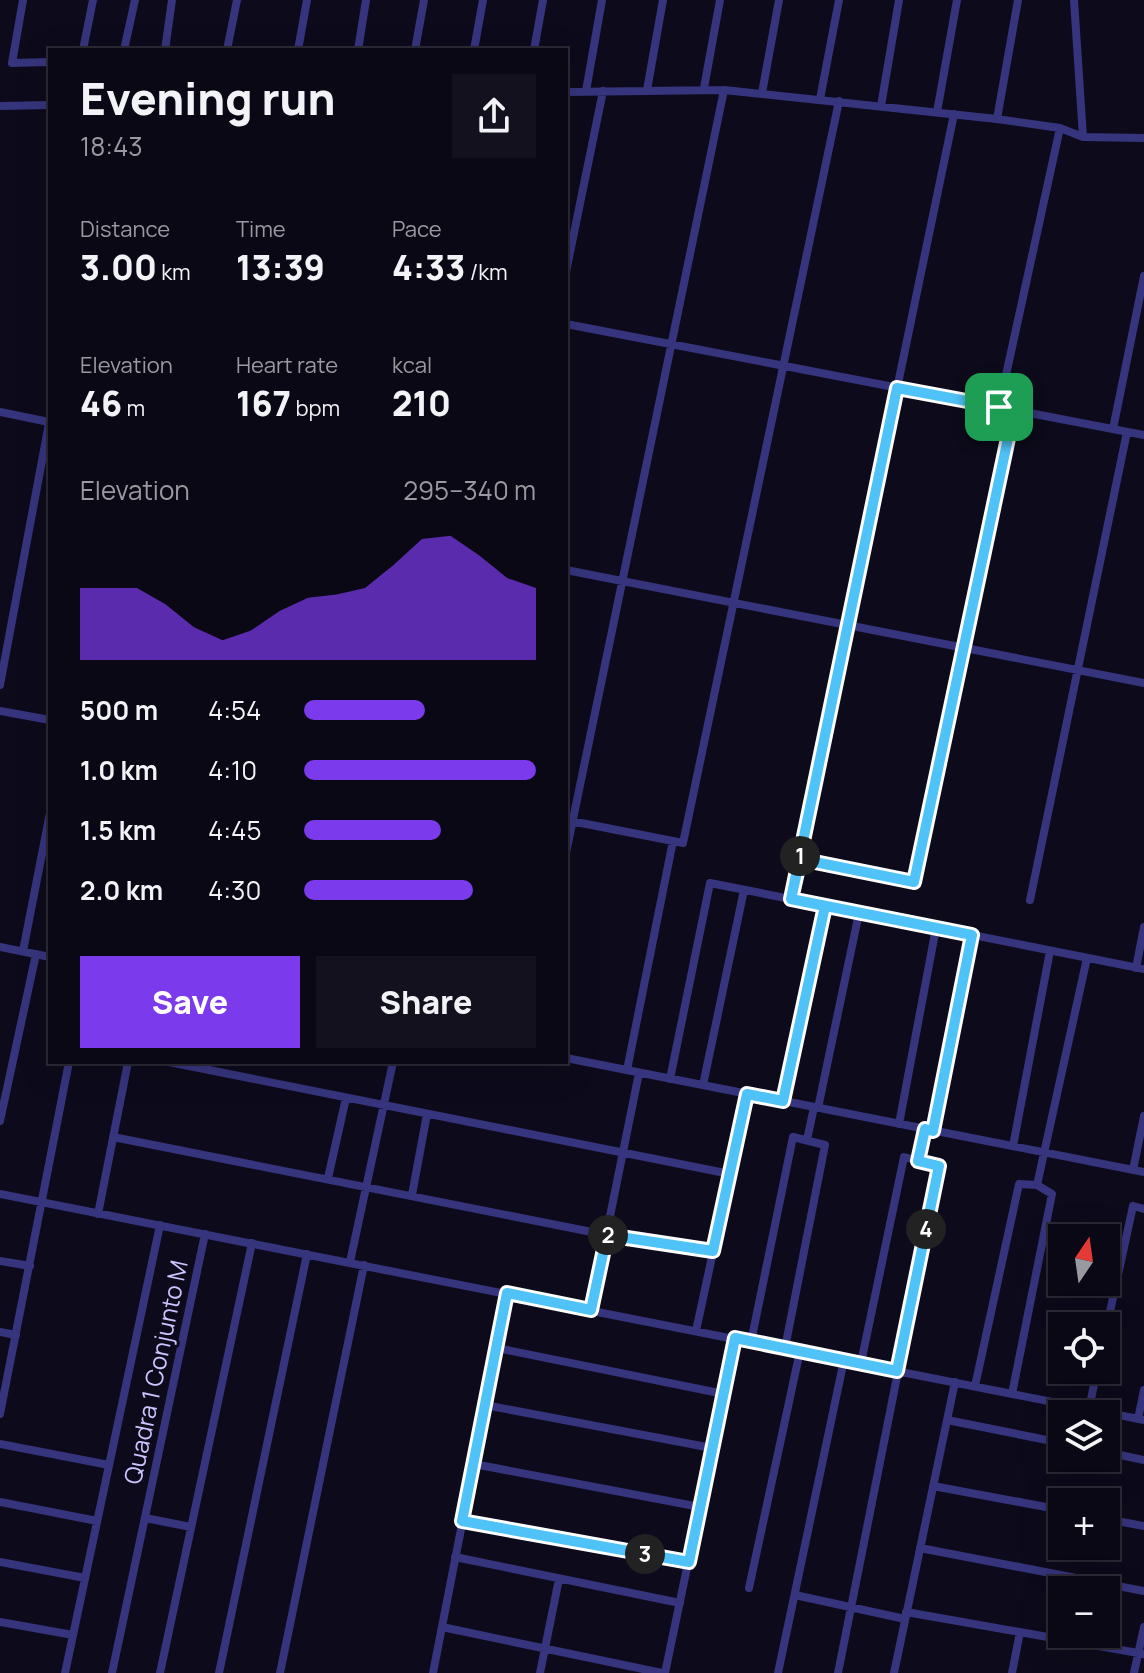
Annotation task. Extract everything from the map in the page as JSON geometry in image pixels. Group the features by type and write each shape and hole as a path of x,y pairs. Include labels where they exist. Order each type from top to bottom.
{"street":[{"path":"23,0 12,63 48,62"},
{"path":"83,48 93,0"},
{"path":"124,48 135,0"},
{"path":"165,48 172,0"},
{"path":"227,48 237,0"},
{"path":"298,48 307,0"},
{"path":"358,48 366,0"},
{"path":"415,48 424,0"},
{"path":"474,48 483,0"},
{"path":"534,48 543,0"},
{"path":"586,91 602,0"},
{"path":"647,90 663,0"},
{"path":"704,88 720,0"},
{"path":"762,93 779,0"},
{"path":"820,99 839,0"},
{"path":"881,106 899,0"},
{"path":"937,112 957,0"},
{"path":"997,119 1018,0"},
{"path":"1074,0 1083,137"},
{"path":"568,92 704,88 997,119 1060,128 1083,137 1144,138"},
{"path":"724,90 569,821 683,843 839,101"},
{"path":"568,262 603,91"},
{"path":"0,106 48,105"},
{"path":"791,899 954,114"},
{"path":"999,407 1060,128"},
{"path":"1113,429 1144,276"},
{"path":"568,324 1144,435"},
{"path":"1134,326 1144,328"},
{"path":"800,859 914,882 1014,410"},
{"path":"0,412 48,420"},
{"path":"1030,900 1127,432"},
{"path":"0,685 45,469 48,440"},
{"path":"568,570 1144,683"},
{"path":"0,711 48,720"},
{"path":"23,951 48,823"},
{"path":"627,1070 673,841"},
{"path":"670,1079 710,883 1140,968 1144,927"},
{"path":"703,1085 744,890"},
{"path":"783,1101 825,906"},
{"path":"807,1140 859,913"},
{"path":"899,1124 936,928"},
{"path":"918,1161 929,1130 972,935"},
{"path":"0,947 48,957"},
{"path":"1013,1146 1050,951"},
{"path":"0,1121 36,954"},
{"path":"1037,1185 1087,958"},
{"path":"568,1058 1144,1172"},
{"path":"0,1414 69,1064"},
{"path":"98,1214 128,1064"},
{"path":"179,1064 730,1174"},
{"path":"350,1262 393,1064"},
{"path":"591,1310 639,1073"},
{"path":"696,1331 747,1094"},
{"path":"328,1178 346,1098"},
{"path":"412,1195 427,1114"},
{"path":"1133,1170 1144,1116"},
{"path":"113,1137 607,1235 713,1251"},
{"path":"751,1342 793,1137 825,1145 785,1348"},
{"path":"838,1673 939,1166 904,1157 861,1363"},
{"path":"975,1386 1019,1184 1037,1185 1052,1194 1012,1394"},
{"path":"0,1194 1048,1401"},
{"path":"1110,1312 1133,1206 1144,1209"},
{"path":"65,1673 160,1225"},
{"name":"Quadra 1 Conjunto M","path":"112,1673 205,1234"},
{"path":"160,1673 252,1243"},
{"path":"219,1673 307,1254"},
{"path":"0,1261 30,1266"},
{"path":"280,1673 364,1265"},
{"path":"433,1673 507,1293"},
{"path":"0,1332 16,1335"},
{"path":"442,1627 664,1673 735,1338"},
{"path":"497,1348 724,1394"},
{"path":"749,1588 800,1351"},
{"path":"778,1673 844,1360"},
{"path":"894,1673 955,1382"},
{"path":"1120,1415 1141,1419 1144,1390"},
{"path":"485,1405 712,1448"},
{"path":"947,1420 1048,1440"},
{"path":"0,1444 109,1465"},
{"path":"1120,1455 1144,1460"},
{"path":"474,1464 700,1507"},
{"path":"933,1486 1048,1507"},
{"path":"0,1502 97,1521"},
{"name":"Quadra 1 Conjunto M","path":"145,1518 191,1527"},
{"path":"462,1521 689,1562"},
{"path":"1120,1522 1144,1526"},
{"path":"920,1548 1144,1591"},
{"path":"455,1557 680,1603"},
{"path":"0,1562 85,1578"},
{"path":"540,1673 559,1579"},
{"path":"795,1595 850,1609 1020,1632 1141,1653"},
{"path":"0,1622 73,1635"},
{"path":"1134,1673 1141,1653 1144,1627"},
{"path":"1012,1673 1020,1632"}],"route":[{"path":"999,407 897,388 791,899 825,906 783,1101 747,1094 713,1251 607,1235 591,1310 507,1293 462,1521 689,1562 735,1338 897,1371 939,1166 918,1161 925,1129 933,1131 972,935 791,899 800,859 914,882 1014,410 999,407"}]}
